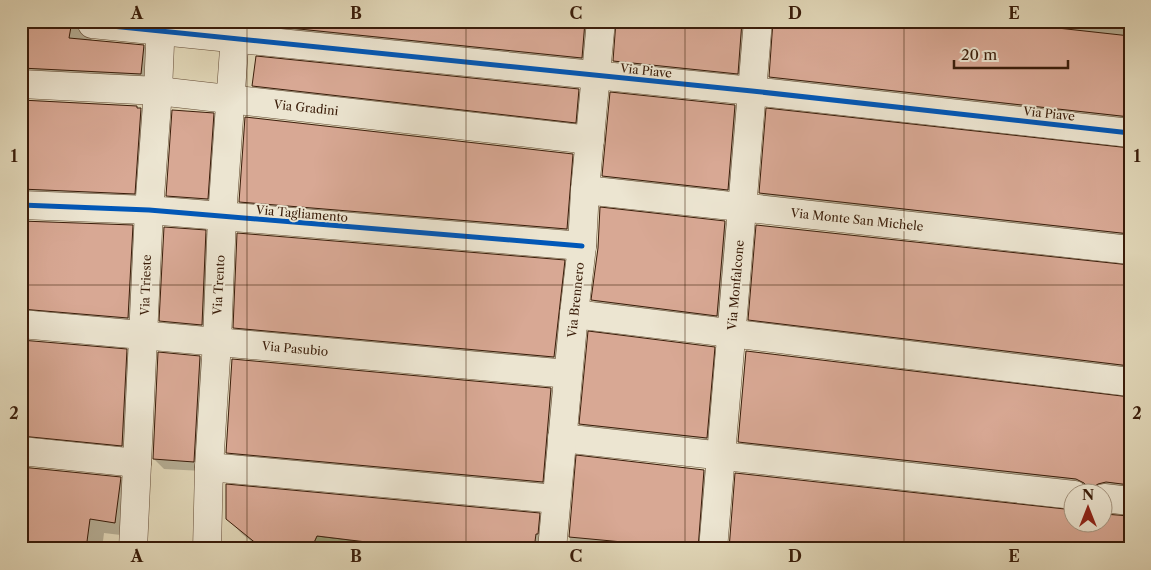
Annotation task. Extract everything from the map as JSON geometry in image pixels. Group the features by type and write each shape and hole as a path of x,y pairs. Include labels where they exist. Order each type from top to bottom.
{"street":[{"name":"Via Brennero","path":"552,549 582,246 585,190 601,21"},
{"name":"Via Monfalcone","path":"713,549 758,21"},
{"name":"Via Piave","path":"92,24 235,30 596,76 752,91 1130,133"},
{"name":"Via Trieste","path":"133,549 149,210 161,26"},
{"name":"Via Trento","path":"206,549 222,217 235,30"},
{"name":"Via Gradini","path":"21,84 158,91 590,140"},
{"name":"Via Monte San Michele","path":"585,190 1130,250"},
{"name":"Via Tagliamento","path":"21,205 149,210 582,246"},
{"path":"574,314 1130,382"},
{"name":"Via Pasubio","path":"21,324 568,374"},
{"path":"562,438 1064,494"},
{"path":"21,451 138,463"},
{"path":"209,467 556,499"},
{"path":"1114,499 1130,501"}],"green space":[{"path":"317,536 391,545 391,549 311,549"}],"building":[{"path":"21,21 72,21 69,38 144,45 141,74 21,68"},
{"path":"260,21 585,21 582,58 260,25"},
{"path":"616,21 742,21 738,74 613,61"},
{"path":"773,21 994,21 1130,36 1130,117 769,77"},
{"path":"256,56 579,89 576,123 252,86"},
{"path":"610,92 735,105 728,190 602,176"},
{"path":"21,100 137,106 137,108 141,108 135,194 21,189"},
{"path":"766,108 1130,148 1130,234 759,193"},
{"path":"172,110 214,113 208,199 166,196"},
{"path":"245,117 573,154 567,229 239,202"},
{"path":"600,207 725,221 717,316 591,300 598,248"},
{"path":"21,221 133,225 128,318 21,309"},
{"path":"756,225 1130,265 1130,366 748,320"},
{"path":"164,227 206,230 202,325 159,321"},
{"path":"237,233 565,260 554,357 233,328"},
{"path":"588,331 715,347 707,438 579,424"},
{"path":"21,340 127,349 122,446 21,436"},
{"path":"746,351 1130,397 1130,485 1114,482 1082,482 1076,479 738,442"},
{"path":"158,352 200,356 194,462 153,459"},
{"path":"232,359 551,388 543,482 226,453"},
{"path":"576,455 704,470 698,549 569,537"},
{"path":"21,467 121,477 115,523 90,519 86,549 21,549"},
{"path":"735,473 1064,509 1064,532 1114,532 1114,515 1130,516 1130,549 729,549"},
{"path":"226,484 540,513 538,534 536,534 534,549 391,549 391,545 317,536 311,549 263,549 226,519"}],"cycle path":[{"path":"92,24 752,91 1130,133"},
{"path":"21,205 149,210 582,246"}]}
